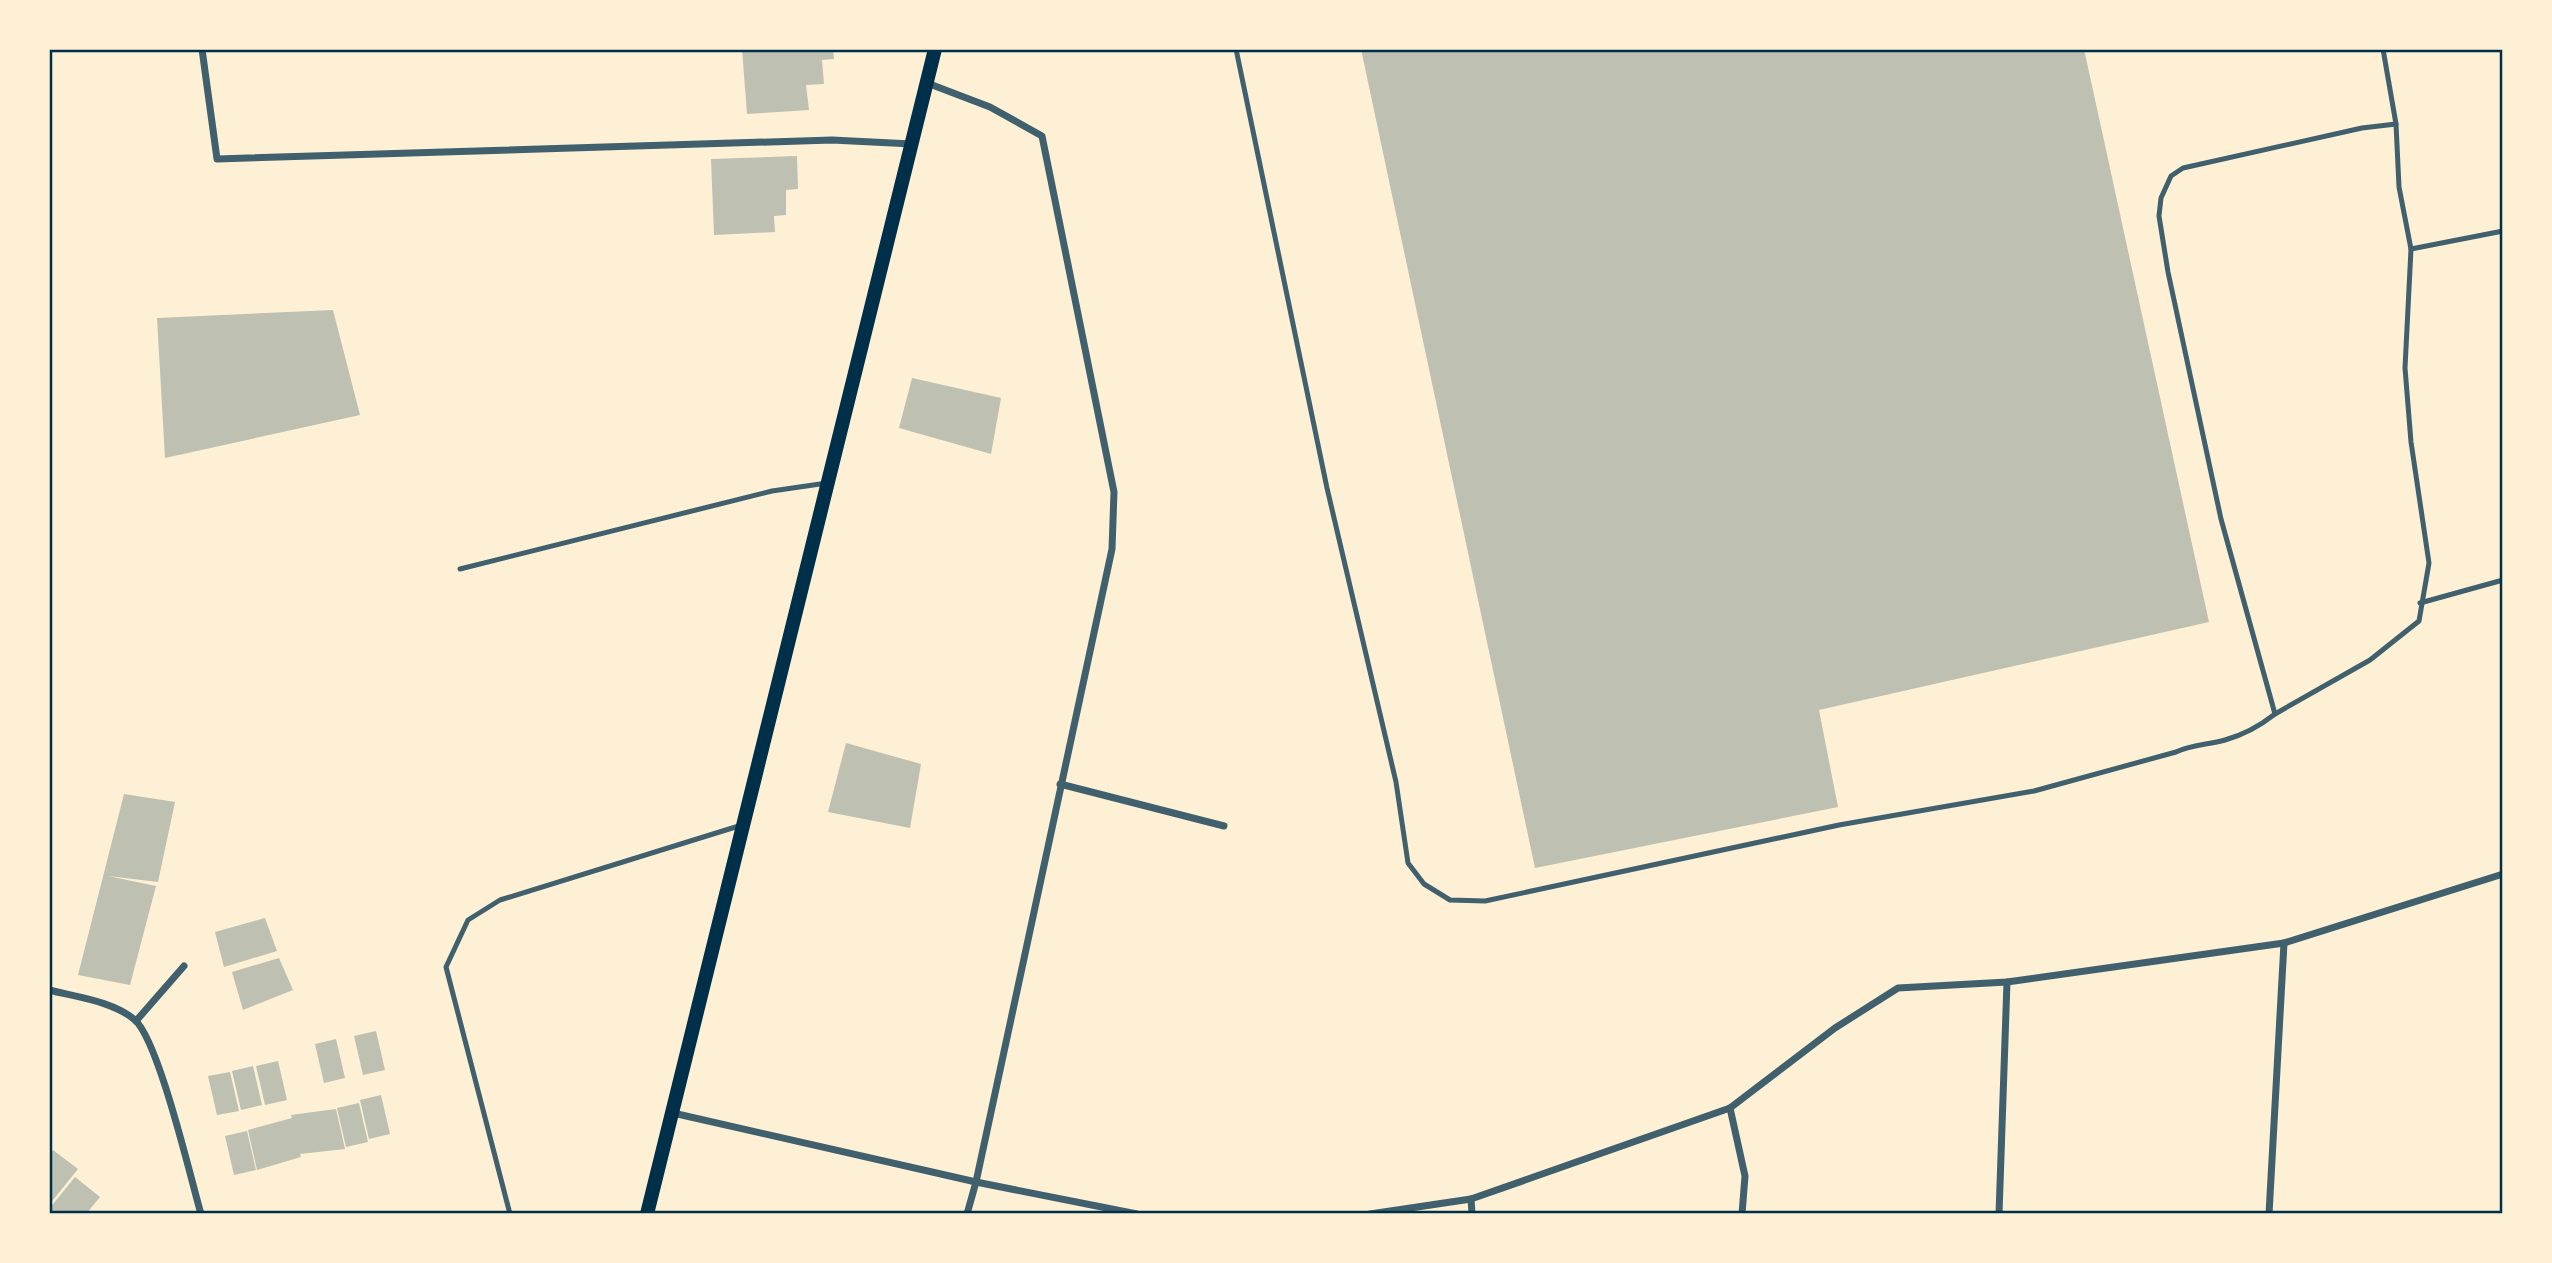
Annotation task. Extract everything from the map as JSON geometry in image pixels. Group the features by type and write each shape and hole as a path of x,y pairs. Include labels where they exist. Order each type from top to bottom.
{"main road":[{"path":"647,1214 935,49"}],"street":[{"path":"202,49 217,159 832,140 912,144"},
{"path":"927,83 990,107 1042,136 1114,492 1112,549 967,1214"},
{"path":"1059,785 1224,826"},
{"path":"1370,1214 1471,1199 1730,1108 1835,1028 1898,988 2007,982 2284,943 2503,874"},
{"path":"2269,1214 2284,943"},
{"path":"136,1021 184,966"},
{"path":"1999,1214 2007,982"},
{"path":"49,990 119,1010 136,1021 150,1043 161,1075 201,1214"},
{"path":"1730,1108 1745,1176 1742,1214"},
{"path":"673,1112 976,1182 1137,1214"},
{"path":"1471,1199 1472,1214"}],"lane":[{"path":"1236,49 1327,488 1396,782 1408,863 1424,884 1461,903 1485,901 1839,825 2034,791 2176,752 2193,744 2225,740 2263,724 2275,714 2392,645 2419,621 2420,603 2430,563 2411,442 2405,368 2411,249 2399,187 2396,124 2383,49"},
{"path":"2275,714 2221,519 2168,272 2159,216 2161,198 2171,176 2183,169 2362,128 2396,124"},
{"path":"2411,249 2503,231"},
{"path":"460,569 772,491 830,482"},
{"path":"2420,603 2503,580"},
{"path":"510,1214 446,967 468,920 500,900 745,824"}],"building":[{"path":"742,49 833,49 834,59 822,60 824,84 806,85 809,110 747,114"},
{"path":"1361,49 2084,49 2209,622 1819,710 1838,807 1535,868"},
{"path":"797,156 798,189 786,190 786,215 774,216 775,232 714,235 711,159"},
{"path":"333,310 360,415 165,458 157,318"},
{"path":"912,378 1001,398 991,454 899,428"},
{"path":"846,743 921,764 910,828 828,812"},
{"path":"124,794 175,802 158,882 108,876 156,886 130,985 78,975"},
{"path":"265,918 277,951 224,967 215,932"},
{"path":"279,958 293,990 243,1010 232,972"},
{"path":"376,1031 385,1070 363,1075 354,1036"},
{"path":"336,1039 345,1078 324,1083 315,1044"},
{"path":"278,1061 287,1100 265,1105 256,1066"},
{"path":"253,1066 262,1105 241,1110 232,1071"},
{"path":"230,1072 239,1111 217,1115 208,1076"},
{"path":"381,1095 390,1134 369,1139 360,1100"},
{"path":"359,1103 368,1142 346,1147 337,1108"},
{"path":"336,1109 345,1149 300,1154 301,1157 257,1170 248,1130 292,1118 291,1115"},
{"path":"247,1131 256,1170 234,1175 225,1136"},
{"path":"53,1150 78,1169 49,1205 49,1155"},
{"path":"75,1177 100,1197 86,1214 49,1214 49,1209"}]}
